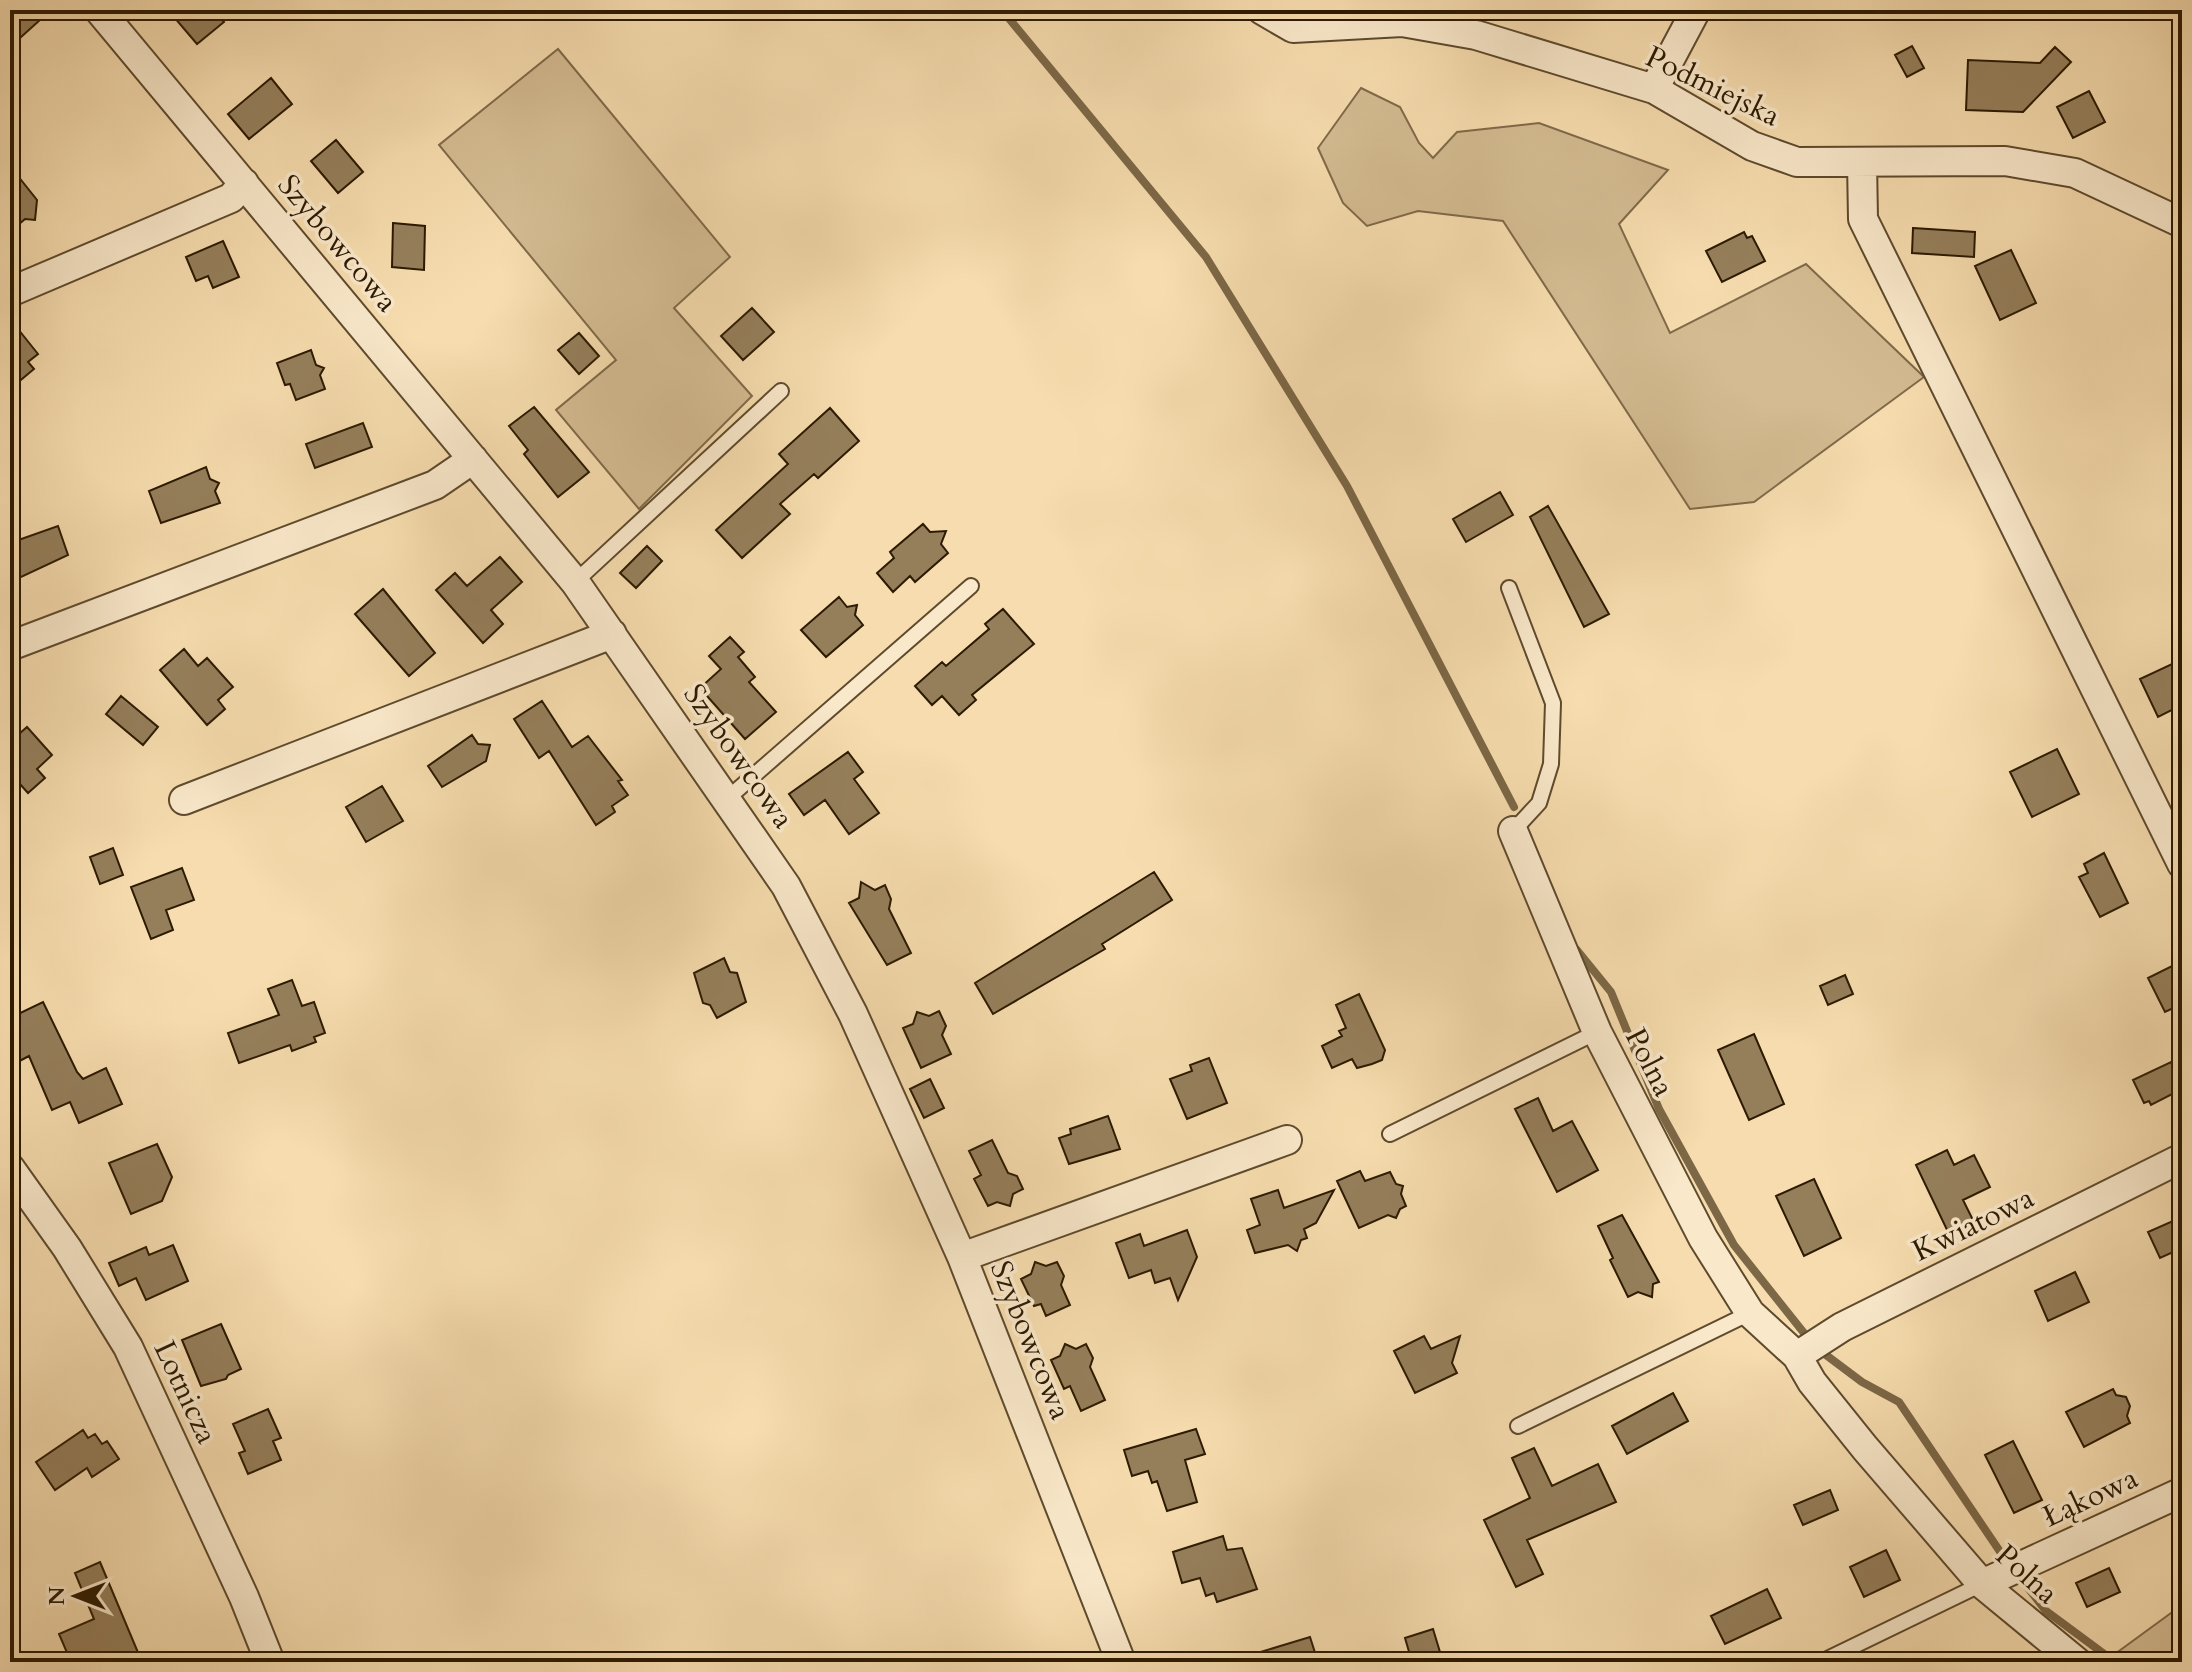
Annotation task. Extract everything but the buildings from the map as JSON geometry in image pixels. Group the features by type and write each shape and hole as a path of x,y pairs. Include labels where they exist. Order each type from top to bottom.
{"street":[{"name":"Szybowcowa","path":"99,10 575,582 728,798 786,886 847,1001 962,1257 1121,1662"},
{"name":"Podmiejska","path":"1262,10 1293,28 1402,22 1476,35 1654,89 1752,146 1797,162 2005,161 2075,173 2182,223"},
{"path":"1654,89 1696,10"},
{"path":"1862,162 1863,219 2182,864"},
{"path":"10,292 231,198 244,183"},
{"path":"10,646 435,485 473,459"},
{"path":"184,800 612,634"},
{"name":"Polna","path":"1513,831 1597,1032 1703,1238 1750,1313 1797,1356 1812,1382 1865,1448 1982,1584 2077,1662"},
{"path":"962,1257 1287,1140"},
{"name":"Kwiatowa","path":"1797,1356 1842,1327 2182,1158"},
{"name":"Lotnicza","path":"10,1168 67,1248 128,1347 244,1597 270,1662"},
{"name":"Łąkowa","path":"1982,1584 2182,1492"}],"lane":[{"path":"575,582 781,391"},
{"path":"728,798 971,586"},
{"path":"1509,588 1553,703 1551,764 1539,803 1513,831"},
{"path":"1390,1134 1597,1032"},
{"path":"1518,1426 1750,1313"},
{"path":"1821,1662 1982,1584"}],"shaded area":[{"path":"558,49 730,257 674,308 752,396 639,509 556,410 616,360 439,145"},
{"path":"1361,88 1400,107 1419,143 1433,158 1457,132 1539,123 1668,170 1619,224 1670,333 1806,264 1924,377 1754,502 1690,509 1503,221 1418,211 1367,226 1343,203 1318,148"},
{"path":"2182,1605 2182,1662 2132,1662 2119,1651"}],"waterway":[{"path":"1002,10 1206,257 1347,486 1514,807"},
{"path":"1576,949 1611,992 1659,1109 1734,1245 1804,1333"},
{"path":"1826,1355 1862,1382 1899,1402 2005,1559"},
{"path":"2025,1584 2046,1611 2115,1662"}]}
